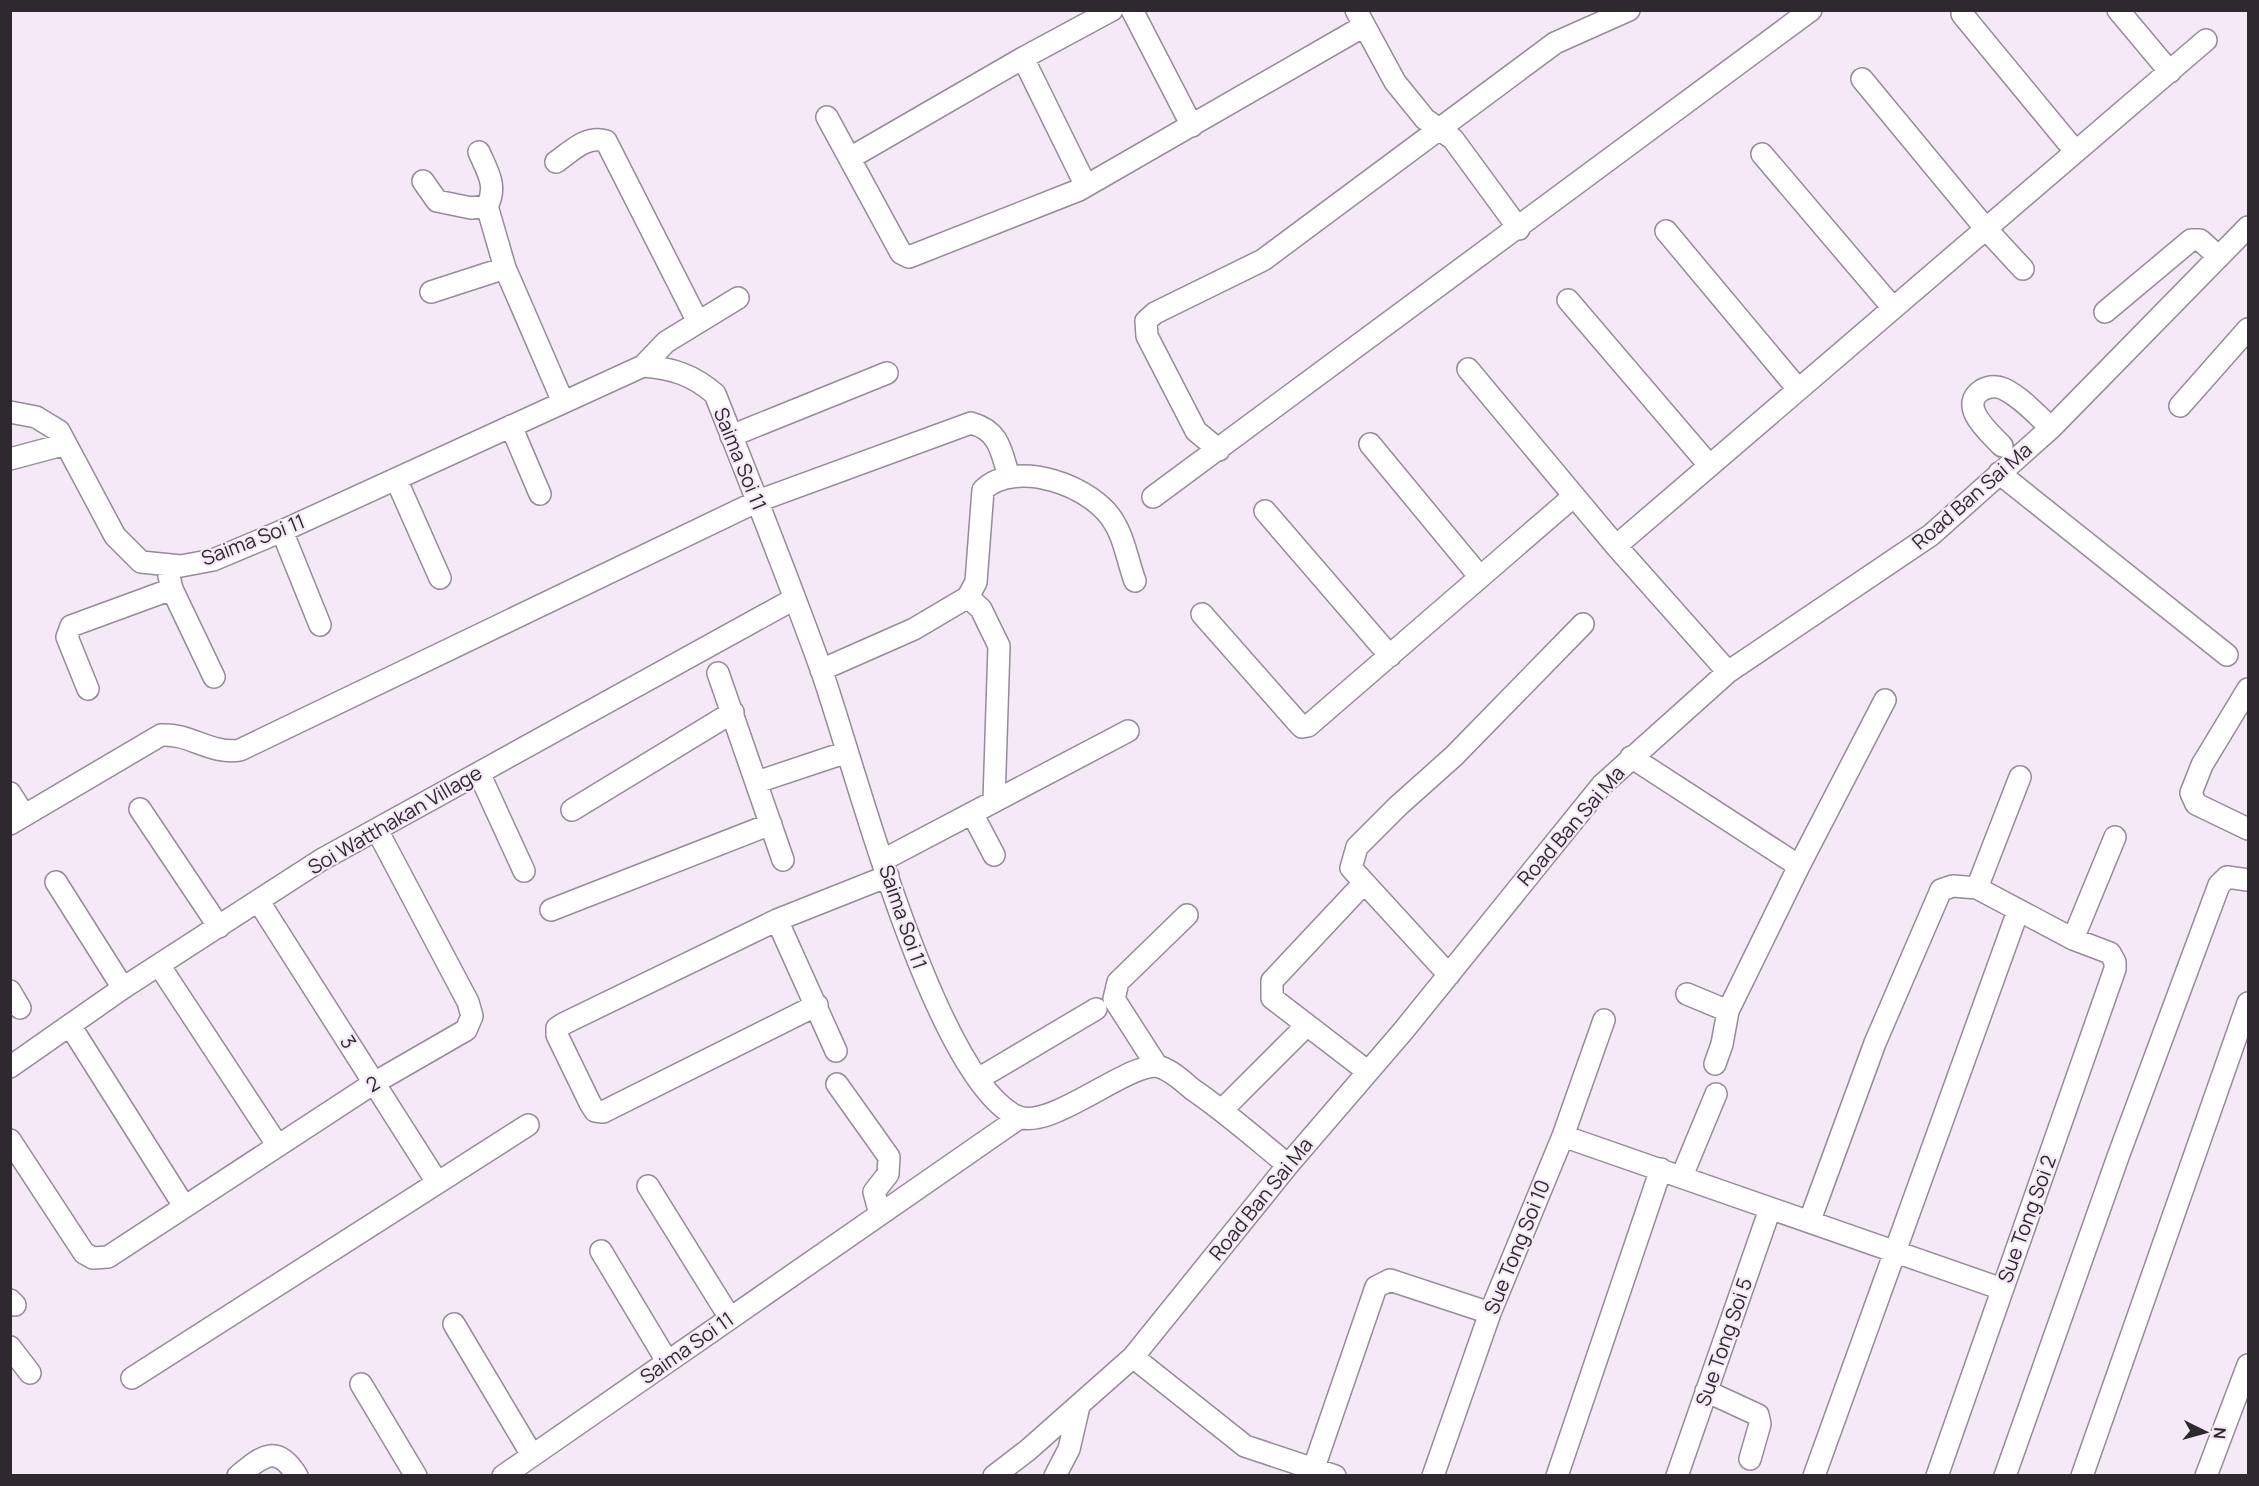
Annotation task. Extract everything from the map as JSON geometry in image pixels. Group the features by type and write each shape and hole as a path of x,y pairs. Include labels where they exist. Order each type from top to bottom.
{"street":[{"path":"850,158 1023,58 1112,10"},
{"path":"1132,10 1192,126"},
{"path":"1219,450 1196,431 1147,336 1146,321 1155,313 1263,260 1351,196 1437,128 1555,43 1629,10"},
{"path":"1153,497 1519,229 1811,10"},
{"path":"2118,10 2170,72"},
{"path":"1962,14 2075,151"},
{"path":"827,117 901,252 909,257 1086,186 1192,126 1360,18 1395,82 1425,118 1453,140 1519,229"},
{"path":"1617,546 2206,40"},
{"path":"1023,58 1086,186"},
{"path":"1862,79 1986,229 2023,269"},
{"path":"556,162 587,140 606,141 698,322"},
{"path":"479,152 493,182 492,196 487,206 505,268 563,402"},
{"path":"1762,154 1893,308"},
{"path":"423,181 437,201 471,208 487,206"},
{"name":"Road Ban Sai Ma","path":"994,1476 1133,1357 1288,1165 1449,975 1602,784 1728,672 1931,536 2051,428 2248,227"},
{"path":"1666,231 1798,389"},
{"path":"2105,312 2191,240 2200,240 2218,256"},
{"path":"430,292 505,268"},
{"path":"644,366 666,342 738,298"},
{"path":"1568,300 1709,465"},
{"path":"2180,406 2248,329"},
{"name":"Saima Soi 11","path":"10,412 36,417 59,432 115,536 141,562 182,566 213,560 282,531 644,366 678,371 701,382 715,394 758,501 821,670 886,868 931,994 978,1079 1005,1109 1019,1118 1034,1119 1057,1111 1138,1071 1157,1066"},
{"path":"1468,369 1574,496 1728,672"},
{"path":"731,436 887,373"},
{"path":"2002,446 1973,412 1973,401 1980,392 1990,387 2003,388 2051,428"},
{"path":"10,793 17,819 161,735 174,734 224,752 240,750 758,501 971,423 986,427 999,445 1009,477"},
{"path":"511,426 540,494"},
{"path":"10,459 66,444"},
{"path":"1370,444 1480,577"},
{"path":"1999,473 2227,655"},
{"path":"821,670 914,629 968,597 976,582 983,490 992,481 1009,477 1066,483 1102,507 1116,524 1134,581"},
{"path":"396,479 440,578"},
{"path":"1202,614 1302,727 1308,726 1574,496"},
{"path":"1265,512 1390,656"},
{"path":"282,531 320,625"},
{"path":"167,565 172,589 214,676"},
{"path":"88,689 67,638 71,626 172,589"},
{"path":"968,597 981,609 999,646 994,801"},
{"name":"Soi Watthakan Village","path":"10,1067 71,1027 123,988 321,860 794,599"},
{"path":"1449,975 1351,868 1357,847 1398,806 1454,756 1583,624"},
{"path":"718,673 734,712 783,860"},
{"path":"2248,689 2202,765 2191,793 2196,804 2248,829"},
{"path":"1715,1064 1722,1044 1728,1011 1799,866 1885,700"},
{"path":"572,810 734,712"},
{"path":"817,1005 603,1112 595,1111 590,1103 556,1035 557,1028 563,1024 886,868 972,813 1128,731"},
{"path":"757,782 847,752"},
{"path":"1631,758 1799,866"},
{"path":"479,773 524,871"},
{"path":"1977,888 2020,777"},
{"path":"140,809 219,927"},
{"path":"972,813 994,855"},
{"path":"551,910 771,824"},
{"name":"2","path":"10,1140 84,1253 93,1258 108,1257 374,1083 466,1030 472,1016 468,1002 377,830"},
{"path":"1810,1221 1875,1043 1937,895 1941,890 1953,886 1977,888 2073,939 2115,837"},
{"path":"2005,1476 2119,1154 2219,885 2227,877 2248,880"},
{"path":"56,882 123,988"},
{"path":"1364,883 1272,981 1272,998 1367,1071"},
{"name":"3","path":"259,902 437,1182"},
{"path":"1814,1476 2018,911"},
{"path":"1187,915 1118,982 1114,999 1157,1066 1222,1110 1288,1165"},
{"path":"777,921 836,1051"},
{"name":"Sue Tong Soi 2","path":"1937,1476 2115,969 2115,962 2110,953 2073,939"},
{"path":"159,965 278,1146"},
{"path":"1687,994 1728,1011"},
{"path":"2082,1476 2248,1003"},
{"path":"978,1079 1096,1009"},
{"name":"Sue Tong Soi 10","path":"1433,1476 1490,1313 1563,1136 1604,1020"},
{"path":"1222,1110 1307,1025"},
{"path":"71,1027 184,1206"},
{"path":"837,1084 889,1157 888,1174 874,1192 880,1214"},
{"path":"1682,1176 1716,1094"},
{"name":"Saima Soi 11","path":"503,1476 1019,1118"},
{"path":"132,1378 528,1125"},
{"path":"1563,1136 1810,1221 1893,1253 2002,1289"},
{"path":"1557,1476 1661,1169"},
{"path":"648,1186 730,1318"},
{"name":"Sue Tong Soi 5","path":"1677,1476 1770,1209"},
{"path":"601,1251 667,1361"},
{"path":"1312,1472 1376,1287 1390,1280 1490,1313"},
{"path":"454,1324 532,1455"},
{"path":"10,1347 30,1373"},
{"path":"1133,1357 1245,1446 1312,1472 1335,1476"},
{"path":"2206,1476 2248,1365"},
{"path":"360,1384 416,1476"},
{"path":"1706,1392 1758,1415 1760,1424 1750,1459"},
{"path":"1055,1476 1069,1449 1078,1406"},
{"path":"238,1476 260,1458 274,1455 287,1460 297,1476"}]}
